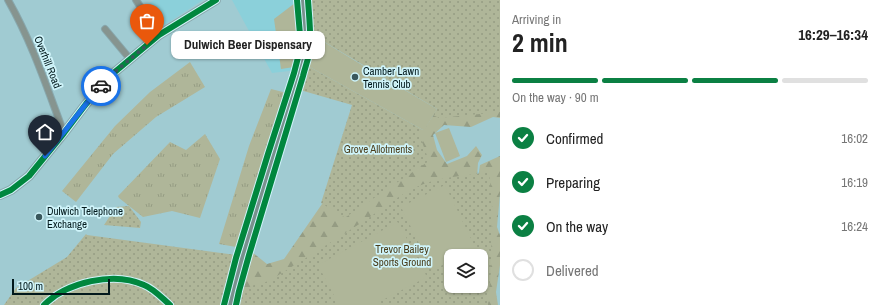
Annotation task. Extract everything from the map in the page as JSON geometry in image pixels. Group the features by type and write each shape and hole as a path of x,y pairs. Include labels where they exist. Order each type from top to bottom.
{"highway":[{"path":"232,305 244,252 305,60 303,0"}],"main road":[{"path":"0,195 11,190 29,176 110,76 159,35 216,0"}],"street":[{"name":"Overhill Road","path":"8,0 25,32 46,83 64,133"},
{"path":"12,7 14,0"},
{"path":"136,0 159,35"},
{"path":"105,29 130,59"}],"shaded area":[{"path":"154,0 203,0 160,28 147,5"},
{"path":"232,0 299,0 303,47 298,70 272,73"}],"green space":[{"path":"309,0 500,0 500,112 439,118 433,115 437,109 311,34"},
{"path":"295,3 299,46 294,67 281,69 274,19"},
{"name":"Camber Lawn Tennis Club","path":"311,34 437,109 425,129 423,130 308,66 310,58"},
{"path":"190,62 205,87 156,117 113,154 76,202 62,191 115,126 150,92"},
{"name":"Grove Allotments","path":"308,66 423,130 421,132 421,139 429,161 346,217 321,203 352,105 300,90"},
{"path":"271,89 287,93 242,248 219,244 249,146"},
{"path":"500,103 500,118 493,117 471,127 444,125 433,135 437,150 447,164 467,156 476,146 482,155 478,163 477,177 242,305 237,305 252,252 267,264 284,259 322,204 425,128 436,111"},
{"path":"449,128 460,156 446,162 435,133"},
{"path":"205,134 220,159 200,218 172,211 143,217 119,198 118,196 170,142 186,150"},
{"path":"500,156 500,194 497,227 500,235 500,265 496,292 498,305 483,305 446,293 488,293 488,249 484,249 478,178 480,165"},
{"name":"Trevor Bailey Sports Ground","path":"489,172 492,202 492,267 488,305 237,305 240,291 269,281 364,221 406,192 429,182"},
{"path":"445,185 476,249 444,249 444,264 432,270 401,207"},
{"path":"129,206 141,222 140,228 104,225 116,207"},
{"path":"398,222 427,277 373,305 339,305 318,265"},
{"path":"86,234 236,255 226,285 223,305 4,305 16,288 67,257"}],"cycle path":[{"path":"0,195 11,190 29,176 110,76 159,35 216,0"},
{"path":"224,305 236,258 294,73 301,46 297,0"},
{"path":"236,305 249,255 309,55 310,36 308,0"},
{"path":"44,305 65,290 91,281 105,279 119,279 144,285 158,294 170,305"}],"way so far":[{"path":"101,86 110,76 147,45"}],"place":[{"name":"Dulwich Beer Dispensary","path":"147,45"},
{"name":"Camber Lawn Tennis Club","path":"355,77"},
{"name":"Dulwich Telephone Exchange","path":"39,217"}],"route":[{"path":"45,156 101,86"}]}
